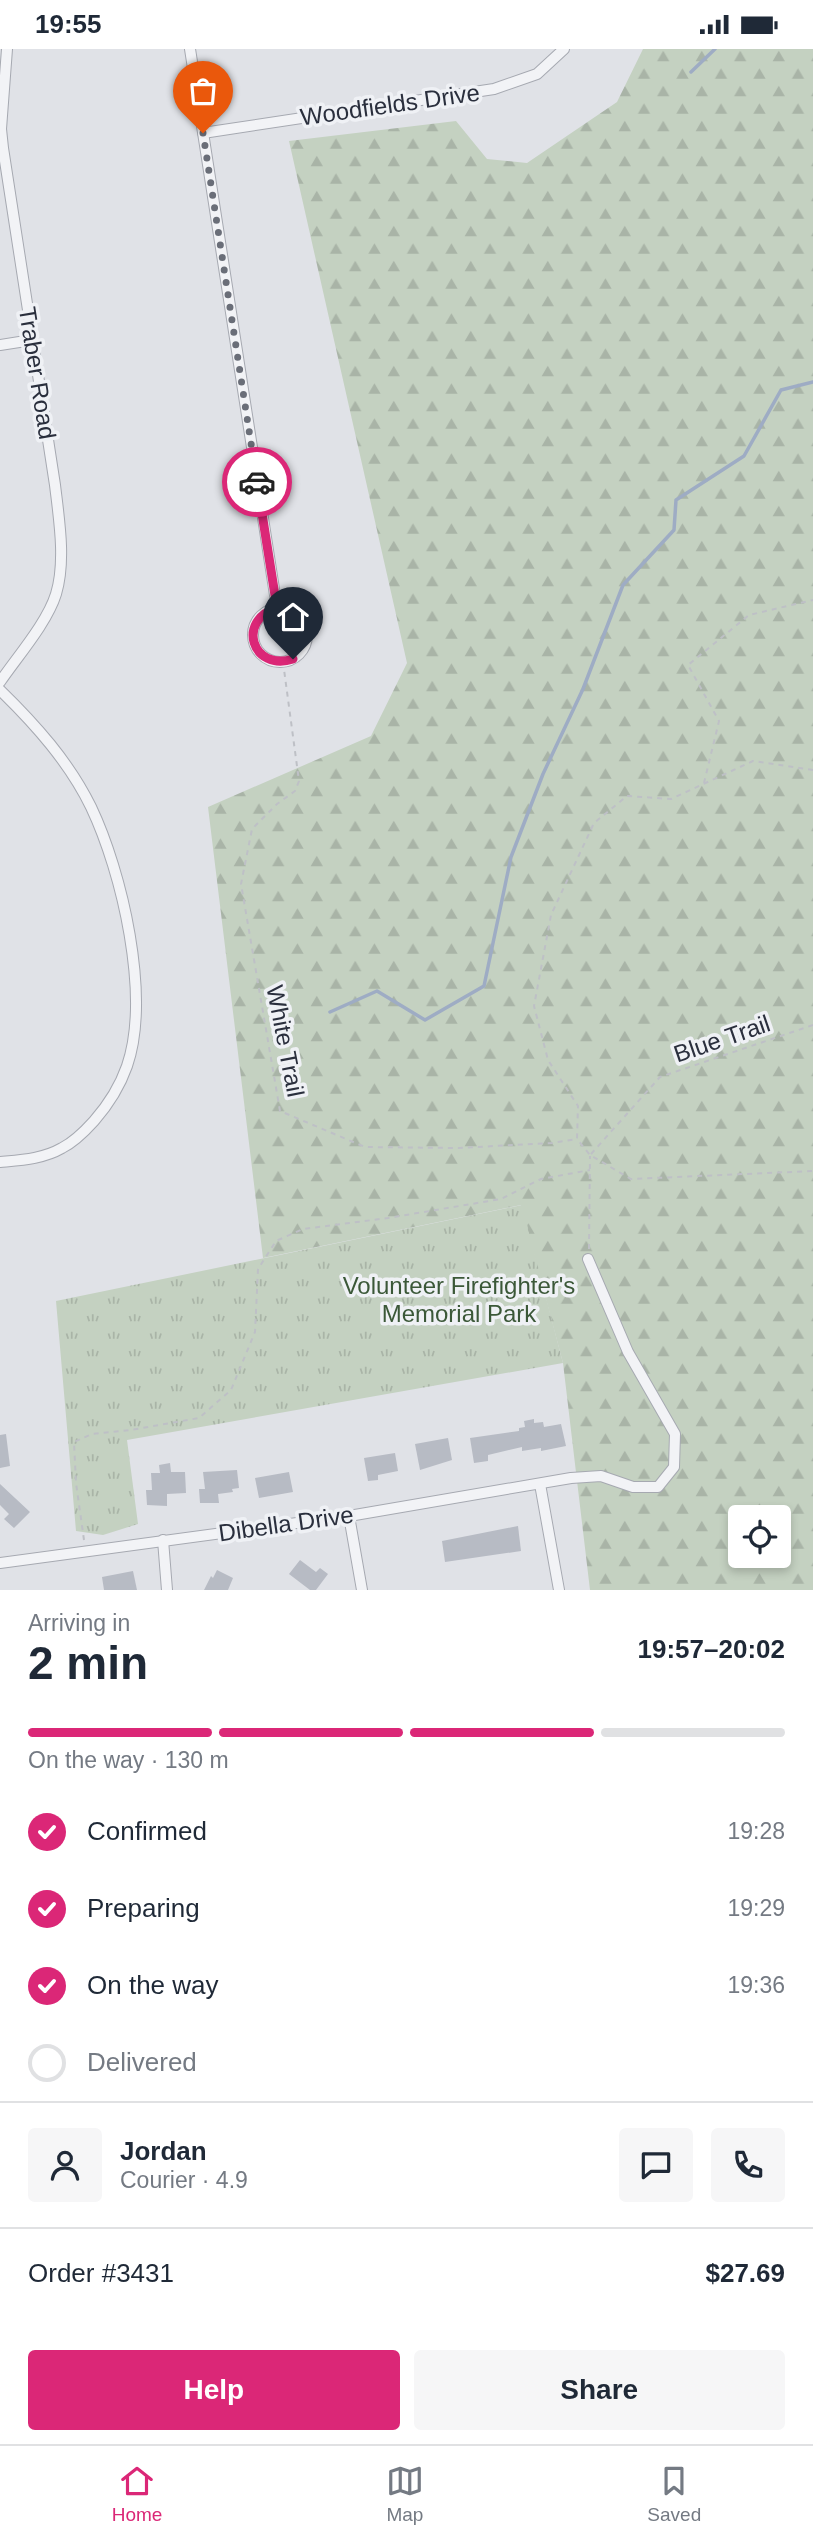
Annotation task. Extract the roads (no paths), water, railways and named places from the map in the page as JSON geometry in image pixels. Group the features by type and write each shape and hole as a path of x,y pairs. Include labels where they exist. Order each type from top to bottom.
{"street":[{"name":"Traber Road","path":"0,682 42,621 56,595 60,565 60,523 55,485 1,148 8,49"},
{"path":"190,49 277,608"},
{"name":"Woodfields Drive","path":"203,133 494,89 537,74 564,49"},
{"path":"0,345 32,339"},
{"path":"277,608 295,612 306,627 305,646 300,654 284,662 267,659 260,654 253,638 256,622 261,615 277,608"},
{"path":"0,689 33,723 64,762 91,807 114,871 130,942 135,987 134,1028 127,1065 102,1112 84,1132 60,1150 35,1158 0,1162"},
{"name":"Dibella Drive","path":"0,1563 349,1516 571,1478 601,1476 634,1487 658,1487 674,1467 675,1433 628,1352 588,1259"},
{"path":"540,1484 559,1590"},
{"path":"349,1516 362,1590"},
{"path":"163,1540 167,1590"}],"waterway":[{"path":"691,72 715,49"},
{"path":"330,1012 377,991 425,1020 484,986 511,857 543,774 583,689 623,585 674,530 676,500 744,456 781,390 813,382"}],"park label":[{"name":"Volunteer Firefighter's Memorial Park","path":"459,1300"}]}
